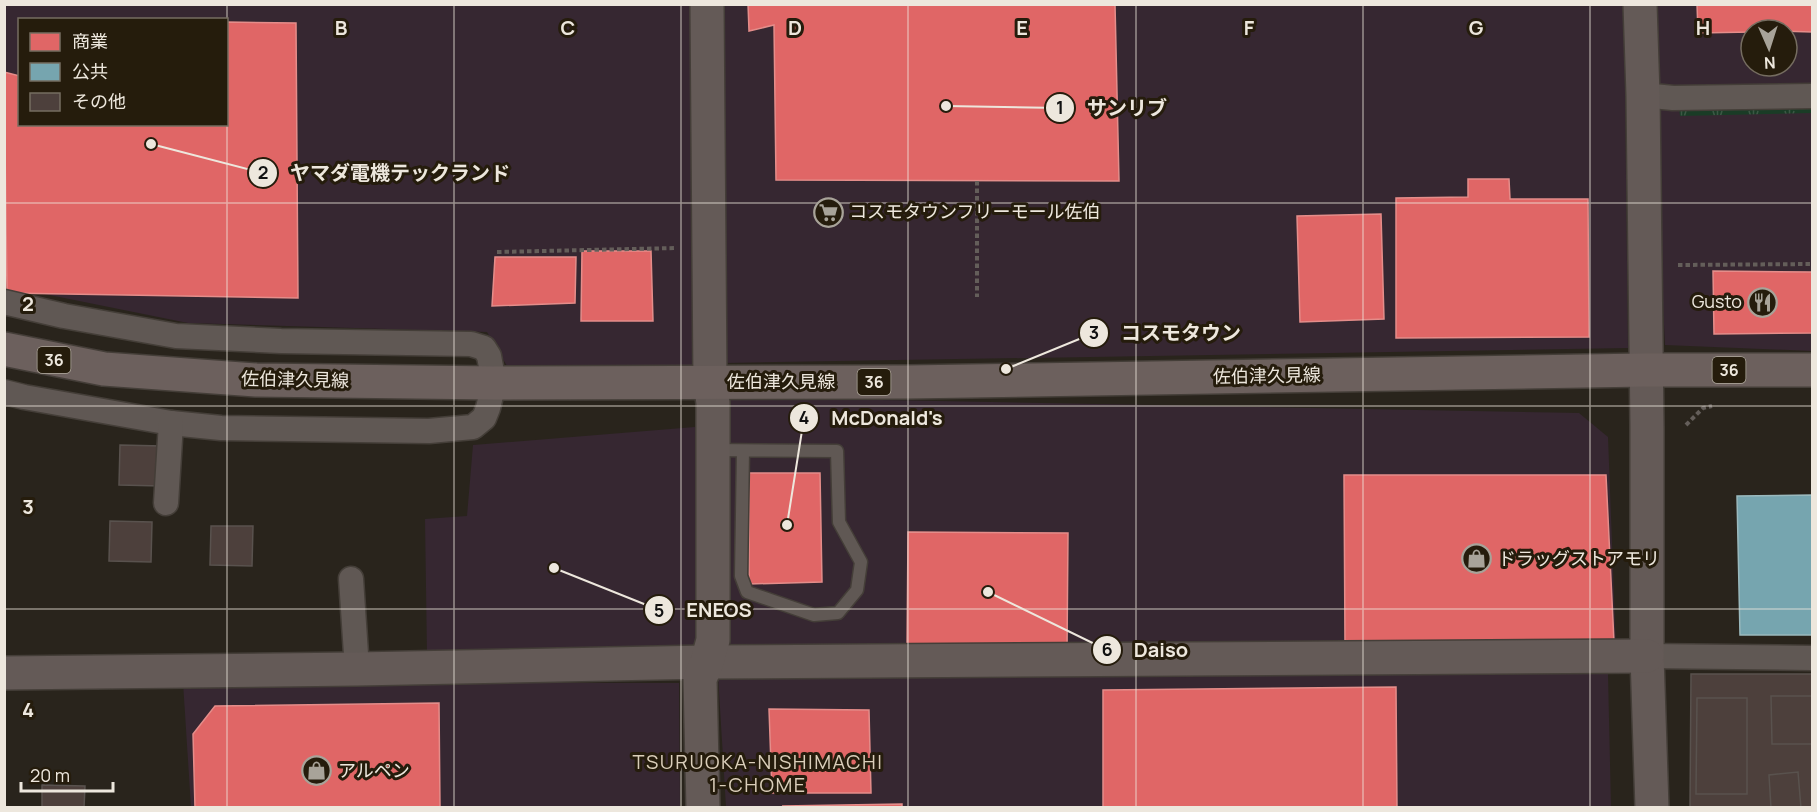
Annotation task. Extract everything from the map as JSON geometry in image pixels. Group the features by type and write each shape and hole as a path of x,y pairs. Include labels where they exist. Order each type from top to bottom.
{"main road":[{"name":"佐伯津久見線","path":"4,349 104,369 256,380 494,383 908,382 1645,370 1812,370"}],"street":[{"path":"703,807 700,679 713,640 728,451 713,403 710,382 707,4"},
{"path":"1640,4 1643,95 1647,656 1652,807"},
{"path":"1643,95 1673,98 1812,96"},
{"path":"4,302 64,316 176,336 281,341 471,344 484,348 489,356 494,383 484,418 473,427 429,431 221,428 171,423 4,392"},
{"path":"166,503 171,423"},
{"path":"351,579 357,669"},
{"path":"4,673 707,662 1647,656 1812,658"}],"lane":[{"path":"728,451 837,451 839,522 861,561 857,590 838,613 814,615 747,592 741,576 728,451"}],"path":[{"path":"977,181 977,297"},
{"path":"497,252 684,248"},
{"path":"1678,265 1812,264"},
{"path":"1686,425 1703,408 1712,406"}],"shaded area":[{"path":"4,5 693,5 696,367 507,366 487,332 188,323 5,286"},
{"path":"719,5 1624,5 1628,348 724,363"},
{"path":"1653,5 1812,5 1812,89 1653,90"},
{"path":"1812,103 1812,351 1665,345 1653,105"},
{"path":"727,397 1579,413 1608,437 1616,648 724,655"},
{"path":"695,427 697,652 427,655 425,519 467,516 473,445"},
{"path":"1608,674 1611,807 726,807 718,675"},
{"path":"183,682 679,683 680,807 191,807"}],"green space":[{"path":"1812,105 1812,113 1680,116 1679,107"}],"building: 商業":[{"path":"748,4 1115,4 1119,181 776,180 774,25 749,31"},
{"path":"1697,4 1812,4 1812,32 1799,32 1799,18 1739,18 1739,32 1698,33"},
{"path":"228,22 296,23 298,298 7,293 4,72 18,76 18,126 228,126"},
{"path":"1468,179 1509,179 1510,199 1588,199 1589,337 1396,338 1396,198 1468,197"},
{"path":"1381,214 1384,319 1300,322 1297,216"},
{"path":"582,251 651,251 653,321 581,321"},
{"path":"495,257 576,257 575,303 492,306"},
{"name":"Gusto","path":"1713,271 1812,272 1812,333 1714,334"},
{"path":"749,473 820,473 822,582 749,584"},
{"name":"ドラッグストアモリ","path":"1344,475 1606,475 1614,642 1345,643"},
{"path":"908,532 1068,533 1067,652 907,652"},
{"path":"1396,687 1397,808 1103,808 1103,690"},
{"name":"アルペン","path":"439,703 440,808 195,808 193,734 215,706"},
{"path":"769,709 869,710 871,793 772,793"},
{"path":"902,804 902,808 784,808 783,806"}],"building: 公共":[{"path":"1812,495 1812,635 1740,635 1737,496"}],"building: その他":[{"path":"120,445 162,446 161,486 119,485"},
{"path":"110,521 152,522 151,562 109,561"},
{"path":"211,526 253,526 252,566 210,565"},
{"path":"1691,674 1812,674 1812,808 1690,808"},
{"path":"1771,696 1812,696 1812,744 1772,744"},
{"path":"1697,698 1747,698 1747,794 1696,794"},
{"path":"1798,772 1801,808 1771,808 1769,775"},
{"path":"42,785 85,786 84,808 42,808"}],"place":[{"name":"サンリブ","path":"946,106"},
{"name":"ヤマダ電機テックランド","path":"151,144"},
{"name":"コスモタウンフリーモール佐伯","path":"828,212"},
{"name":"Gusto","path":"1763,302"},
{"name":"コスモタウン","path":"1006,369"},
{"name":"McDonald's","path":"787,525"},
{"name":"ドラッグストアモリ","path":"1477,559"},
{"name":"ENEOS","path":"554,568"},
{"name":"Daiso","path":"988,592"},
{"name":"アルペン","path":"317,771"}],"district":[{"name":"TSURUOKA-NISHIMACHI 1-CHOME","path":"758,774"}]}
